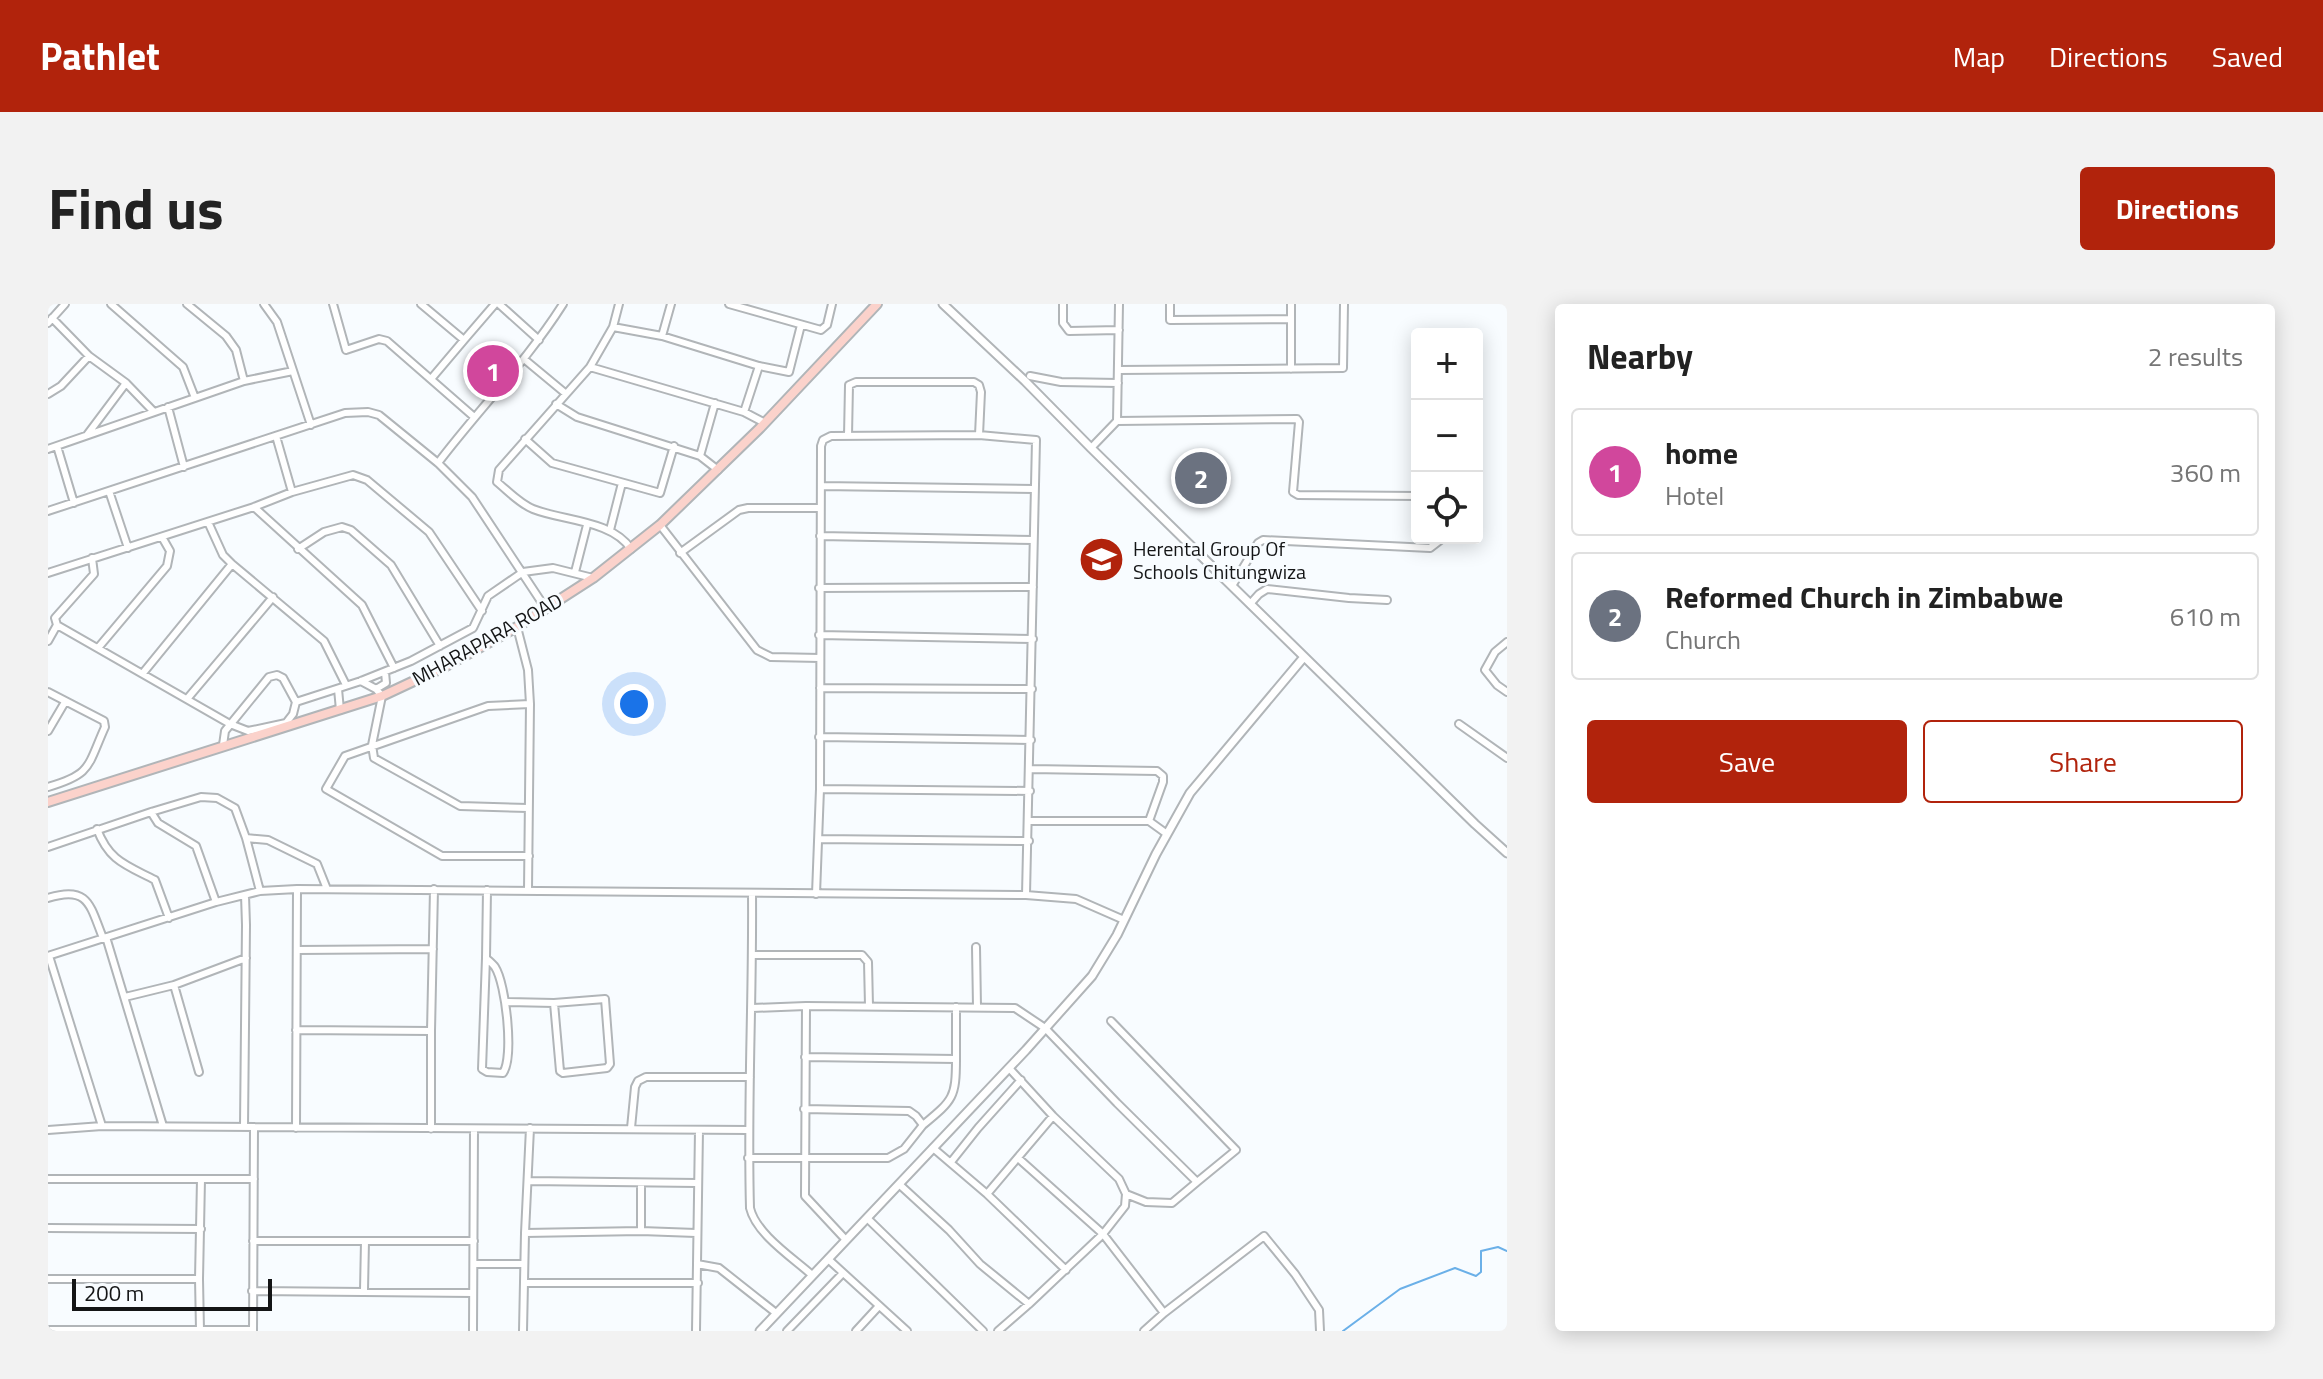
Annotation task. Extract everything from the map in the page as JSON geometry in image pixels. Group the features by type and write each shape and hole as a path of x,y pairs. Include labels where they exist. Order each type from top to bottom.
{"main road":[{"name":"MHARAPARA ROAD","path":"48,802 340,710 446,666 517,627 593,578 660,525 765,423 877,304"}],"street":[{"path":"65,304 50,320 89,356 126,383 154,412"},
{"path":"111,304 183,367 195,398"},
{"path":"187,304 226,336 236,350 244,381"},
{"path":"264,304 277,322 311,425"},
{"path":"333,304 346,350 379,339 387,341 473,416"},
{"path":"421,304 464,340"},
{"path":"431,379 497,304 539,340"},
{"path":"438,463 473,416 539,340 563,304"},
{"path":"619,304 613,327 590,367 499,470 497,482 530,508 610,530 625,539 631,549"},
{"path":"662,336 671,304"},
{"path":"729,304 821,330 825,328 832,304"},
{"path":"943,304 1507,853"},
{"path":"1063,304 1063,323 1069,331 1119,330"},
{"path":"1091,448 1117,421 1119,304"},
{"path":"1170,304 1170,320 1291,319"},
{"path":"1291,304 1291,369"},
{"path":"1119,370 1343,368 1344,304"},
{"path":"613,327 662,336 759,366 789,372 801,325"},
{"path":"48,394 61,386 89,356"},
{"path":"524,359 565,393"},
{"path":"744,412 759,366"},
{"path":"590,367 744,412 765,423"},
{"path":"48,449 244,381 293,371"},
{"path":"1030,376 1061,382 1118,383"},
{"path":"848,436 849,385 856,382 974,382 981,392 979,435"},
{"path":"86,438 126,383"},
{"path":"700,456 715,403"},
{"path":"556,404 577,417 700,456 718,470"},
{"path":"168,407 184,467"},
{"path":"48,511 345,413 368,412 379,415 438,463 482,510 546,609"},
{"path":"1117,421 1297,419 1293,492 1298,495 1411,496"},
{"path":"816,894 823,440 831,436 979,435 1036,440 1026,895"},
{"path":"276,436 292,492"},
{"path":"525,439 552,463 660,493 674,446"},
{"path":"57,446 74,503"},
{"path":"48,573 292,492 353,475 367,480 429,532 482,611"},
{"path":"610,530 622,483"},
{"path":"821,486 1034,489"},
{"path":"109,491 128,548"},
{"path":"254,507 362,605 394,668"},
{"path":"680,553 739,510 820,508"},
{"path":"208,522 223,555 324,641 346,685"},
{"path":"575,572 587,525"},
{"path":"660,525 757,650 771,657 820,658"},
{"path":"298,549 324,532 342,527 351,530 391,565 440,646"},
{"path":"820,536 1033,540"},
{"path":"98,648 167,566 170,551 162,537"},
{"path":"1232,586 1258,543 1263,540 1430,548 1435,544"},
{"path":"92,558 94,574 55,618 57,625 230,724 248,731 286,723 293,714 296,702 283,678 277,675 269,677 230,724 225,731 223,745"},
{"path":"143,673 232,564"},
{"path":"296,702 385,672 473,628 488,596 523,572 553,568 593,578"},
{"path":"819,588 1033,587"},
{"path":"1250,604 1267,589 1387,600"},
{"path":"187,699 273,597"},
{"path":"48,641 57,625"},
{"path":"517,627 528,670 530,704 528,890"},
{"path":"819,635 1033,639"},
{"path":"1507,642 1495,652 1485,670 1507,692"},
{"path":"760,1331 900,1185 1092,976 1190,793 1304,657"},
{"path":"385,672 386,683 379,693 372,745 374,758 460,806 528,808"},
{"path":"361,681 379,693"},
{"path":"820,688 1032,689"},
{"path":"338,689 340,710"},
{"path":"48,692 104,721 105,727 83,773 48,787"},
{"path":"48,731 65,702"},
{"path":"529,856 442,856 326,789 345,756 488,706 530,704"},
{"path":"1459,724 1507,758"},
{"path":"819,737 1031,740"},
{"path":"1030,769 1157,771 1163,776 1163,782 1149,821"},
{"path":"820,789 1030,791"},
{"path":"48,847 201,797 217,798 235,808 260,891"},
{"path":"151,812 158,823 196,846 216,902"},
{"path":"1029,821 1149,821 1167,834"},
{"path":"97,829 103,846 111,856 155,880 169,918"},
{"path":"246,838 268,840 317,864 327,889"},
{"path":"818,839 1029,841"},
{"path":"296,1128 297,889"},
{"path":"102,1126 48,956 260,891 434,889 1026,895 1076,899 1124,920"},
{"path":"431,1129 434,889"},
{"path":"486,958 496,968 507,1002 509,1063 503,1073 487,1072 482,1069 481,1062 487,890"},
{"path":"48,898 70,893 89,902 125,997 163,1126"},
{"path":"752,893 748,1158 752,1216 767,1236 812,1275"},
{"path":"244,1127 245,895"},
{"path":"976,947 977,1007"},
{"path":"297,950 433,949"},
{"path":"752,955 862,955 868,962 869,1006"},
{"path":"125,997 174,985 246,958"},
{"path":"174,985 199,1072"},
{"path":"507,1002 554,1003 605,999 610,1064 607,1068 560,1071 554,1003"},
{"path":"806,1006 806,1198 846,1240"},
{"path":"748,1158 888,1158 904,1149 953,1096 956,1080 956,1007"},
{"path":"752,1008 1015,1008 1045,1028 1197,1182"},
{"path":"1111,1021 1236,1150 1172,1203 1146,1202 1126,1194"},
{"path":"296,1030 431,1031"},
{"path":"805,1057 956,1059"},
{"path":"998,1331 1103,1234 1125,1206 1126,1194 1119,1179 1053,1116 1009,1068"},
{"path":"631,1128 635,1087 638,1081 646,1077 750,1077"},
{"path":"951,1162 1021,1080"},
{"path":"804,1109 909,1111 923,1125"},
{"path":"987,1194 1053,1116"},
{"path":"49,1127 749,1130"},
{"path":"53,1330 253,1330 254,1127"},
{"path":"523,1331 530,1128"},
{"path":"473,1331 474,1129"},
{"path":"696,1331 699,1130"},
{"path":"933,1148 987,1194 1066,1270"},
{"path":"1018,1158 1103,1234 1164,1313"},
{"path":"48,1179 254,1179"},
{"path":"200,1330 201,1179"},
{"path":"528,1181 697,1183"},
{"path":"641,1184 641,1231"},
{"path":"900,1185 949,1230 980,1264 1029,1304"},
{"path":"868,1219 983,1331"},
{"path":"48,1228 201,1229"},
{"path":"525,1233 696,1233"},
{"path":"1144,1331 1264,1236 1319,1310 1320,1331"},
{"path":"253,1241 474,1241"},
{"path":"364,1290 365,1241"},
{"path":"828,1259 907,1331"},
{"path":"474,1264 524,1264"},
{"path":"697,1264 719,1268 776,1313"},
{"path":"787,1331 843,1273"},
{"path":"48,1279 199,1279"},
{"path":"524,1283 698,1283"},
{"path":"252,1291 473,1293"},
{"path":"856,1331 879,1306"}],"waterway":[{"path":"1343,1331 1400,1289 1455,1268 1476,1276 1481,1272 1481,1251 1498,1247 1507,1251"}],"place":[{"name":"home","path":"493,371"},
{"name":"Reformed Church in Zimbabwe","path":"1201,478"},
{"name":"Herental Group Of Schools Chitungwiza","path":"1102,560"}]}
